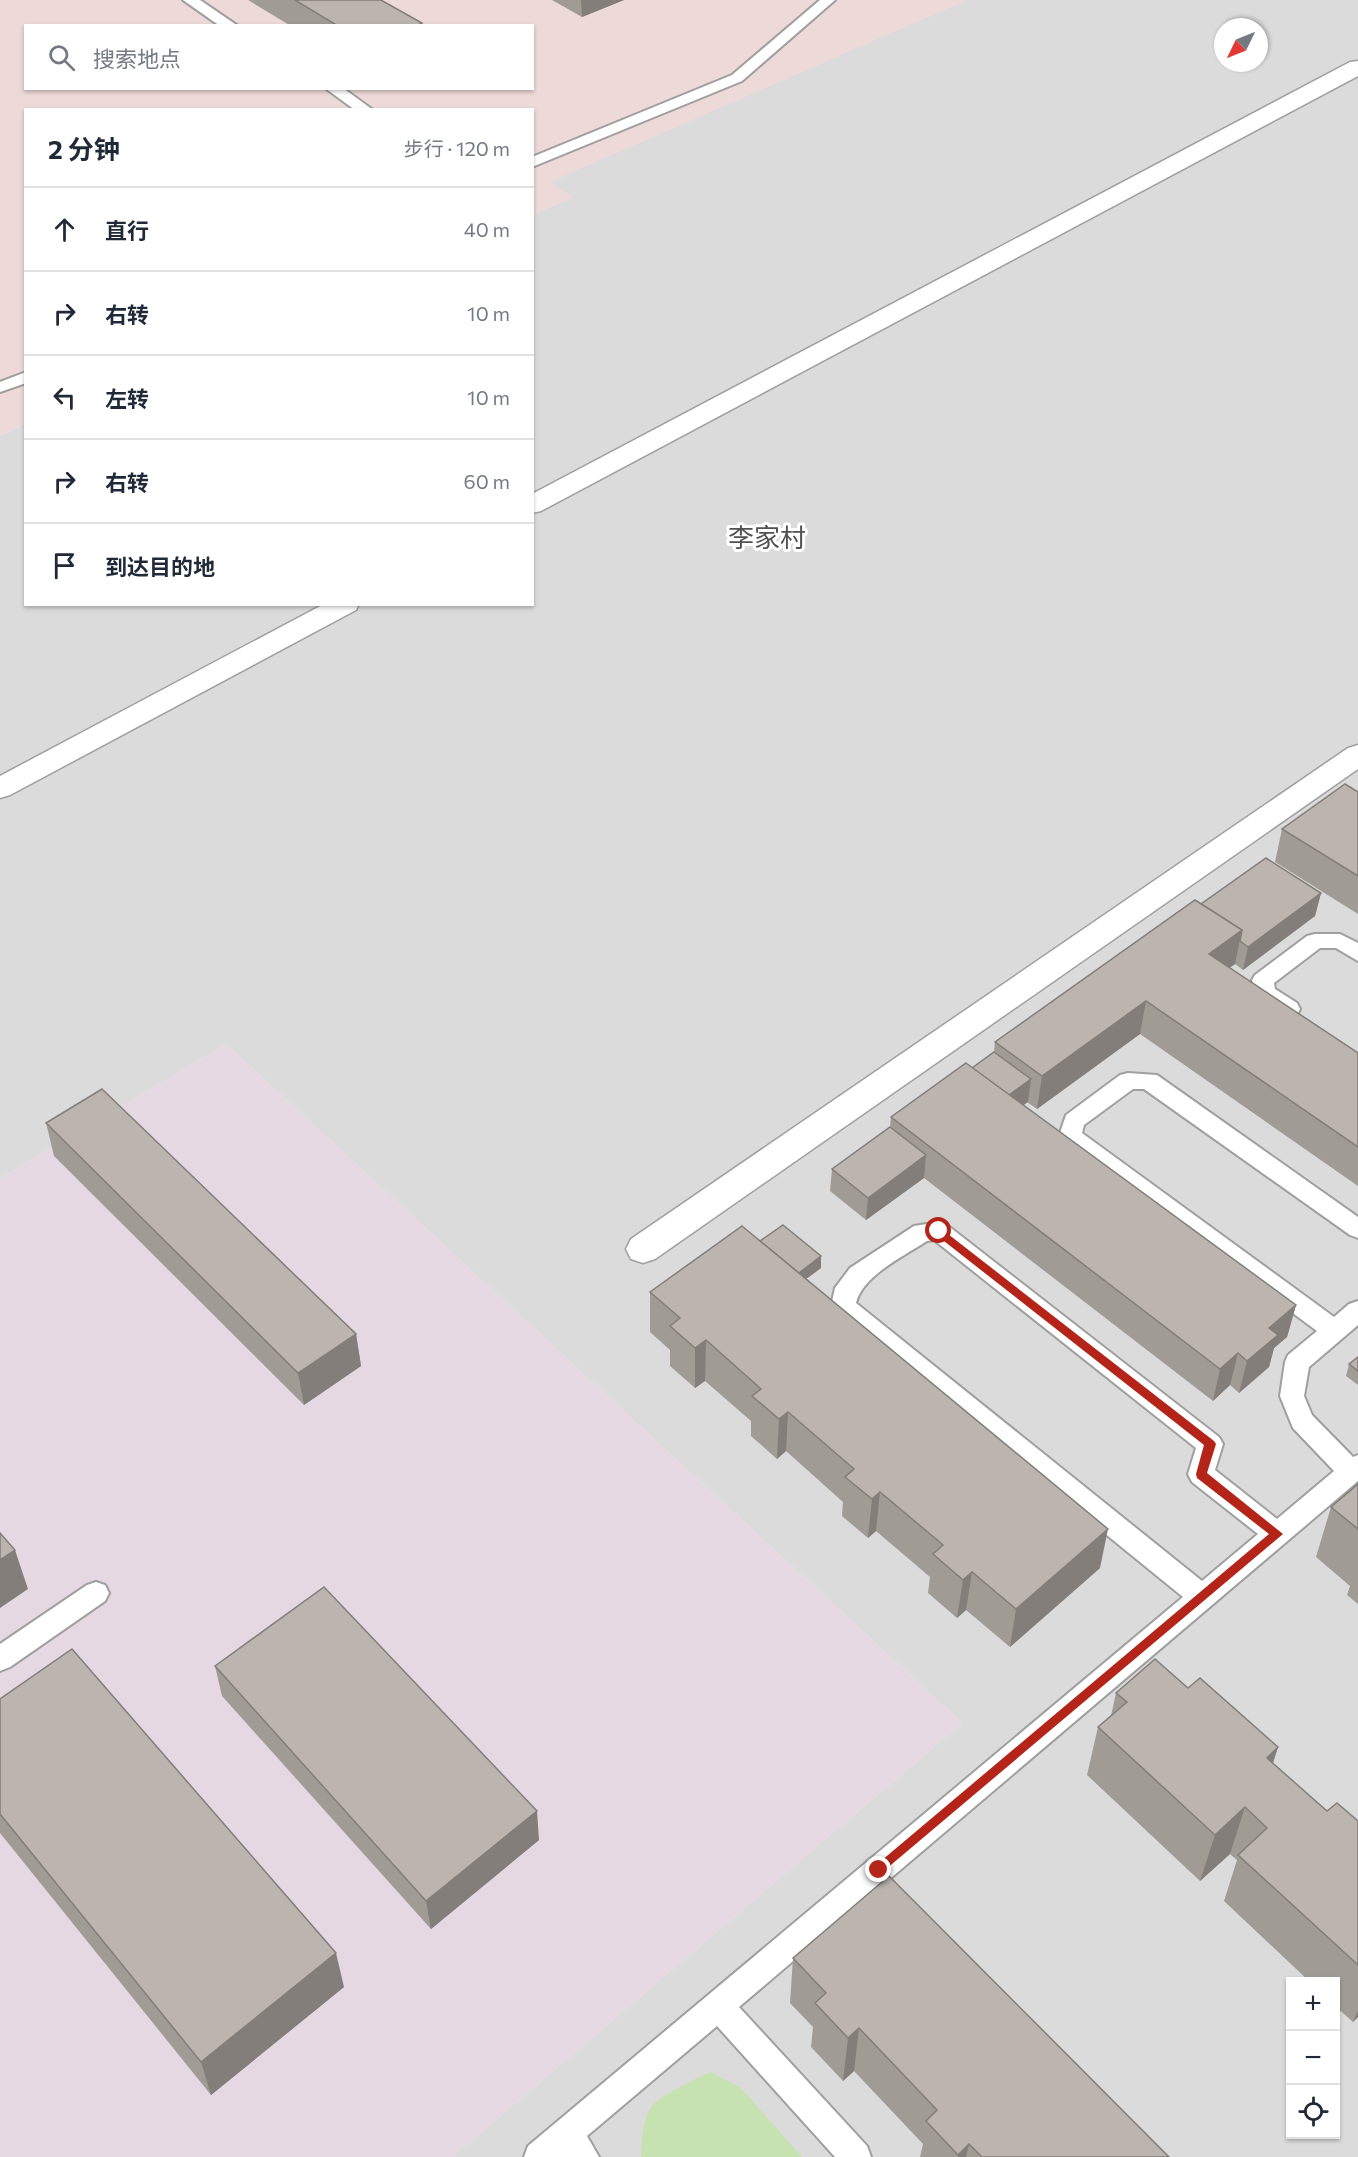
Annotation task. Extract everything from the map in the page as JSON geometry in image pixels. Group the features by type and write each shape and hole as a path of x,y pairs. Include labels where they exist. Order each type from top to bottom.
{"street":[{"path":"534,504 1358,68"},
{"path":"0,788 342,606"},
{"path":"643,1249 1358,755"}],"lane":[{"path":"190,0 228,24"},
{"path":"534,162 737,78 828,0"},
{"path":"335,90 363,108"},
{"path":"2,387 24,378"},
{"path":"1302,1018 1265,993 1263,980 1315,941 1340,941 1358,953"},
{"path":"1334,1331 1070,1136 1074,1121 1128,1081 1149,1081 1358,1229"},
{"path":"1202,1598 843,1306 847,1288 858,1275 922,1232 939,1231 1210,1444 1201,1474 1277,1534"},
{"path":"539,2157 575,2146 718,2005 887,1878 1150,1656 1202,1598 1354,1469 1302,1421 1292,1396 1297,1362 1358,1311"},
{"path":"0,1659 96,1593"},
{"path":"718,2005 856,2157"}],"shaded area":[{"path":"0,0 965,1 550,182 573,197 534,215 534,108 24,108 24,424 2,435 0,433"},
{"path":"963,0 1358,0 1358,2157 452,2157 962,1723 226,1044 0,1179 0,433 2,435 24,424 24,606 534,606 534,215 572,197 549,182"},
{"path":"226,1044 962,1723 452,2157 0,2157 0,1179"}],"green space":[{"path":"710,2072 740,2087 802,2157 641,2157 644,2124 652,2106 671,2092"}],"building":[{"path":"295,0 381,0 422,23 420,24 335,24"},
{"path":"1345,784 1358,792 1358,876 1282,829"},
{"path":"1266,858 1321,893 1248,947 1240,941 1242,930 1201,904"},
{"path":"1195,900 1242,930 1209,954 1358,1053 1358,1147 1146,1001 1042,1076 995,1042"},
{"path":"994,1052 1031,1079 1009,1095 972,1068"},
{"path":"966,1063 1296,1305 1269,1328 1278,1335 1247,1361 1238,1353 1220,1369 891,1117"},
{"path":"102,1089 356,1334 298,1373 46,1123"},
{"path":"890,1127 926,1155 868,1198 832,1169"},
{"path":"783,1225 821,1256 799,1273 760,1241"},
{"path":"742,1226 1108,1529 1016,1609 972,1572 963,1580 933,1554 943,1545 880,1492 872,1499 845,1477 854,1469 788,1412 779,1419 752,1396 761,1389 706,1340 695,1348 670,1326 680,1318 650,1292"},
{"path":"1358,1357 1358,1371 1349,1364"},
{"path":"1358,1484 1358,1529 1331,1507"},
{"path":"0,1533 15,1550 0,1560"},
{"path":"324,1587 537,1811 426,1901 215,1666"},
{"path":"72,1649 336,1953 201,2062 0,1814 0,1699"},
{"path":"1155,1659 1188,1688 1200,1678 1278,1747 1267,1758 1327,1811 1337,1803 1358,1821 1358,1965 1238,1855 1267,1828 1245,1807 1215,1835 1098,1727 1127,1702 1116,1693"},
{"path":"889,1876 1169,2157 982,2157 969,2144 958,2155 926,2121 937,2110 859,2028 848,2038 815,2003 826,1993 793,1958"}],"district":[{"name":"李家村","path":"767,538"}],"route":[{"path":"879,1870 1277,1534 1201,1474 1210,1444 939,1231"}]}
